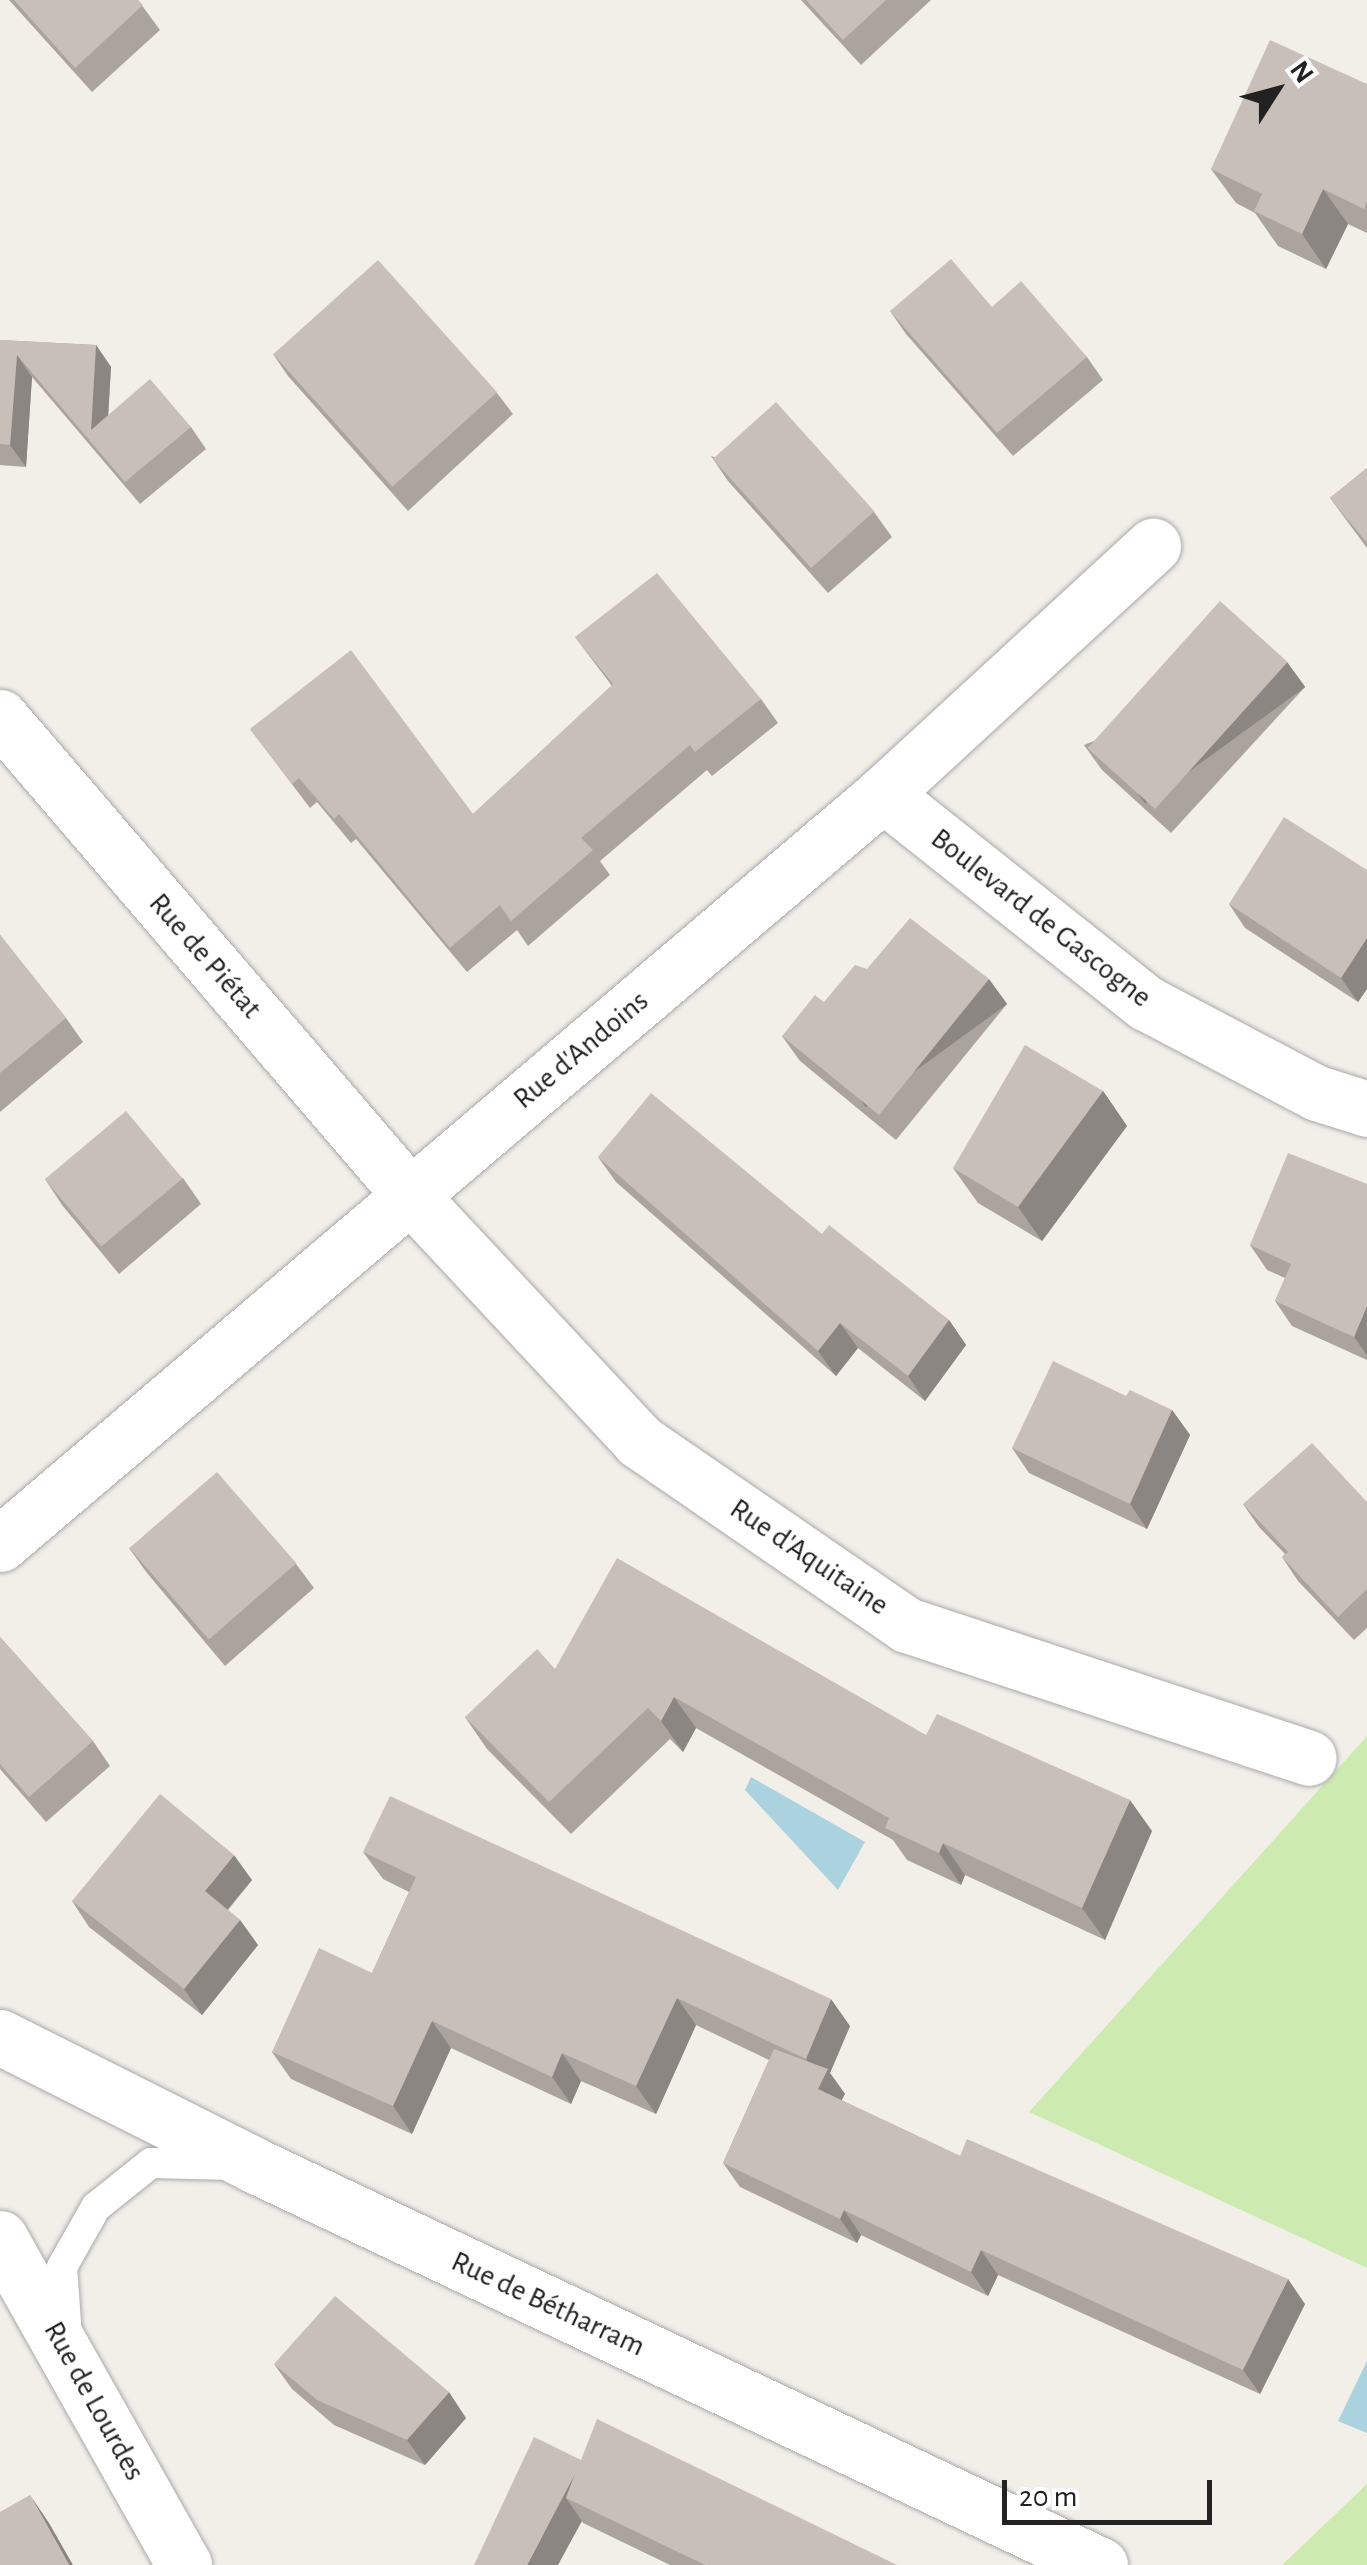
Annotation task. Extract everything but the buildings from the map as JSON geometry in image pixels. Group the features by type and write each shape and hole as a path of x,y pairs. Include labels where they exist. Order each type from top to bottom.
{"street":[{"name":"Rue d'Andoins","path":"0,1544 883,794 1153,546"},
{"name":"Rue de Piétat","path":"0,717 410,1194"},
{"name":"Boulevard de Gascogne","path":"883,794 1146,1003 1316,1093 1367,1108"},
{"name":"Rue d'Aquitaine","path":"410,1194 638,1441 907,1625 1310,1758"},
{"name":"Rue de Bétharram","path":"0,2037 254,2165 1100,2565"},
{"name":"Rue de Lourdes","path":"0,2238 68,2351 184,2565"}],"lane":[{"path":"68,2351 62,2268 96,2206 151,2163 254,2165"}],"green space":[{"path":"1367,1736 1367,2268 1029,2112"},
{"path":"1367,2484 1367,2565 1282,2565"}],"water":[{"path":"751,1777 865,1842 838,1890 745,1790"},
{"path":"1367,2361 1367,2433 1338,2421"}]}
